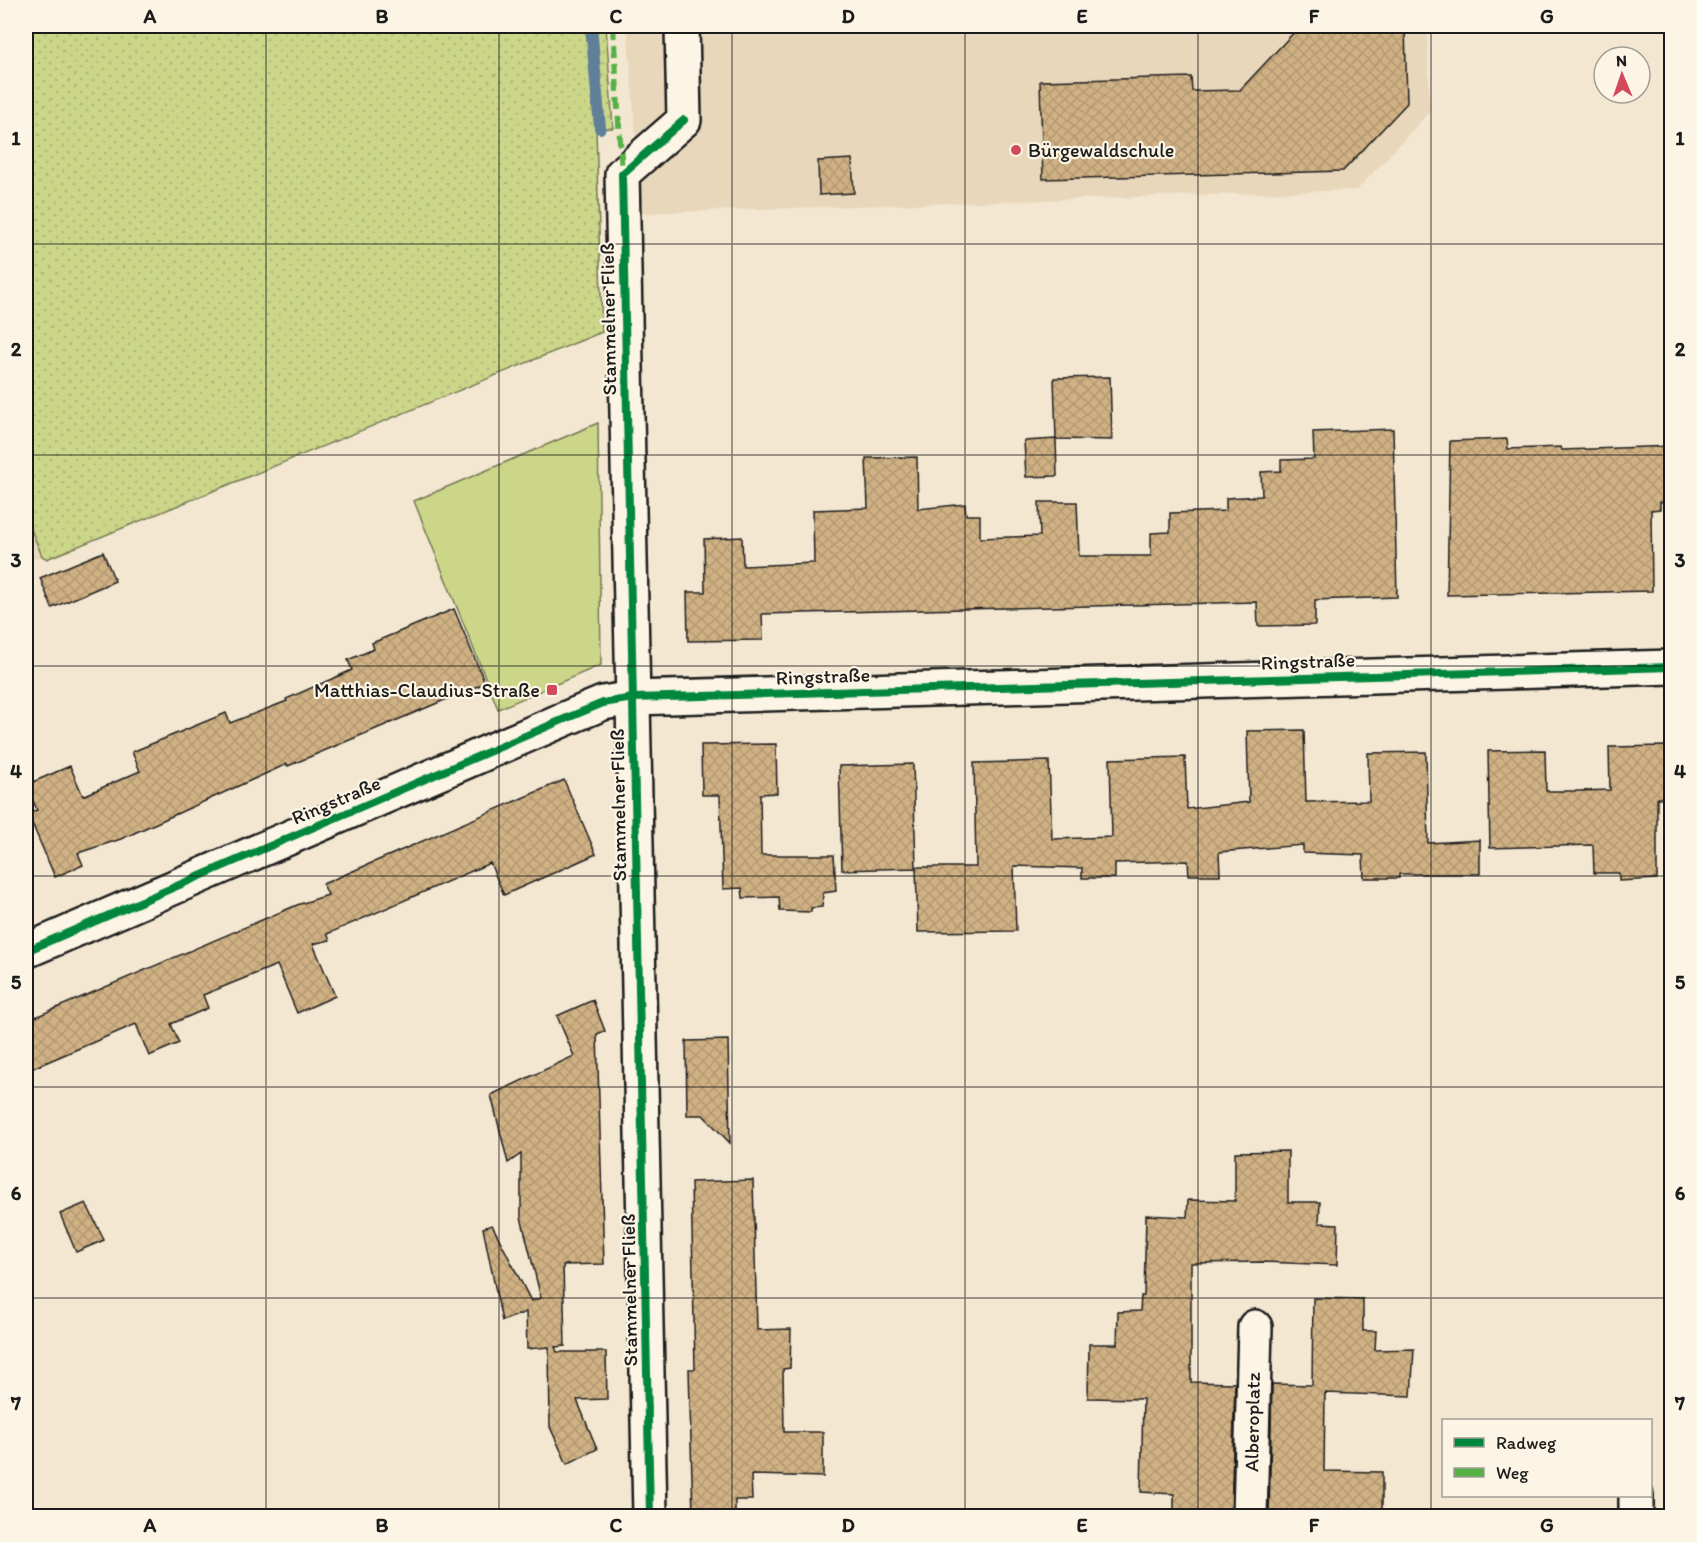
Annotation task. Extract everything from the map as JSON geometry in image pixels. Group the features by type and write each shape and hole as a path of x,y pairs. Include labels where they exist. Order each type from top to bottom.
{"main road":[{"name":"Stammelner Fließ","path":"650,1516 622,174 684,120 682,26"},
{"name":"Ringstraße","path":"26,951 567,718 603,704 633,698 1671,667"},
{"name":"Alberoplatz","path":"1250,1516 1255,1327"},
{"path":"1636,1497 1636,1516"}],"shaded area":[{"name":"Bürgewaldschule","path":"627,26 1427,26 1430,111 1357,190 642,213"},
{"path":"26,517 42,556 26,563"}],"green space":[{"path":"26,26 606,26 613,128 596,129 602,332 47,559 42,556 26,517"},
{"path":"598,423 601,665 498,709 414,501"}],"building":[{"path":"1300,26 1405,26 1407,103 1343,171 1043,179 1040,81 1191,77 1192,91 1240,90"},
{"path":"852,159 854,193 819,195 818,161"},
{"path":"1110,377 1112,440 1056,439 1054,378"},
{"path":"1393,429 1397,597 1315,600 1315,625 1258,626 1257,602 762,614 763,640 688,641 687,592 705,592 704,539 742,537 743,566 814,563 813,510 868,508 866,458 917,457 918,509 965,504 966,515 980,515 980,538 1040,536 1039,502 1077,502 1079,556 1151,556 1151,533 1170,532 1170,513 1226,511 1226,498 1262,496 1261,472 1281,471 1281,460 1314,459 1313,432"},
{"path":"1056,439 1057,476 1026,477 1024,441"},
{"path":"1507,439 1508,449 1561,447 1562,450 1671,446 1671,502 1660,502 1660,509 1651,510 1652,591 1447,595 1450,441"},
{"path":"103,552 115,581 52,608 40,578"},
{"path":"454,609 485,683 288,766 287,764 121,839 78,853 83,865 55,877 28,814 37,810 26,785 70,766 83,796 140,771 132,752 226,713 230,723 287,701 286,699 352,670 348,660 374,649 372,643"},
{"path":"1304,730 1306,802 1369,801 1368,753 1426,752 1428,843 1480,840 1480,874 1399,874 1399,878 1364,878 1363,855 1303,853 1303,845 1219,852 1220,875 1189,875 1188,861 1115,863 1115,878 1082,878 1082,868 1014,866 1016,931 918,932 916,868 842,870 839,766 913,764 916,867 976,867 974,763 1049,761 1052,839 1112,837 1110,759 1185,757 1187,809 1249,802 1247,731"},
{"path":"776,744 777,793 760,794 761,855 834,855 836,891 823,893 822,907 811,908 811,912 780,911 779,897 743,898 742,888 723,889 720,795 702,795 701,745"},
{"path":"1667,746 1668,798 1657,798 1657,879 1619,881 1619,873 1594,873 1593,845 1490,848 1488,751 1545,750 1546,791 1579,791 1610,790 1609,747"},
{"path":"564,780 596,854 504,895 490,863 327,934 330,940 313,944 335,996 297,1013 277,965 203,995 208,1008 171,1024 179,1043 149,1056 136,1024 26,1071 26,1021 297,905 328,895 323,884"},
{"path":"593,1000 605,1031 597,1034 604,1264 563,1265 565,1346 555,1347 557,1352 606,1352 607,1399 577,1400 597,1449 567,1464 550,1427 549,1347 527,1349 526,1312 502,1321 483,1228 492,1225 531,1301 541,1298 521,1217 521,1154 508,1163 491,1095 574,1056 557,1016"},
{"path":"728,1040 730,1143 703,1115 687,1115 686,1041"},
{"path":"1288,1151 1288,1202 1320,1202 1319,1223 1338,1224 1337,1265 1263,1262 1191,1263 1191,1382 1235,1383 1231,1516 1174,1516 1174,1494 1141,1492 1143,1399 1088,1398 1089,1344 1117,1344 1118,1312 1140,1311 1141,1296 1144,1296 1146,1215 1187,1217 1188,1200 1235,1201 1235,1152"},
{"path":"753,1180 757,1330 791,1329 790,1368 783,1369 784,1432 823,1432 823,1477 751,1475 752,1500 735,1500 735,1516 693,1516 689,1369 695,1369 691,1182"},
{"path":"86,1203 104,1240 76,1252 60,1214"},
{"path":"1313,1298 1363,1299 1363,1331 1376,1331 1375,1350 1414,1349 1411,1396 1325,1393 1324,1471 1382,1472 1382,1516 1269,1516 1272,1384 1312,1385"}],"waterway":[{"name":"Stammelner Fließ","path":"591,26 600,128"}],"marked path":[{"path":"613,26 622,174"}],"cycle path":[{"path":"650,1516 622,174 684,120"},
{"path":"26,951 603,703 633,698 1672,667"}],"place":[{"name":"Bürgewaldschule","path":"1016,150"},
{"name":"Matthias-Claudius-Straße","path":"552,690"}]}
